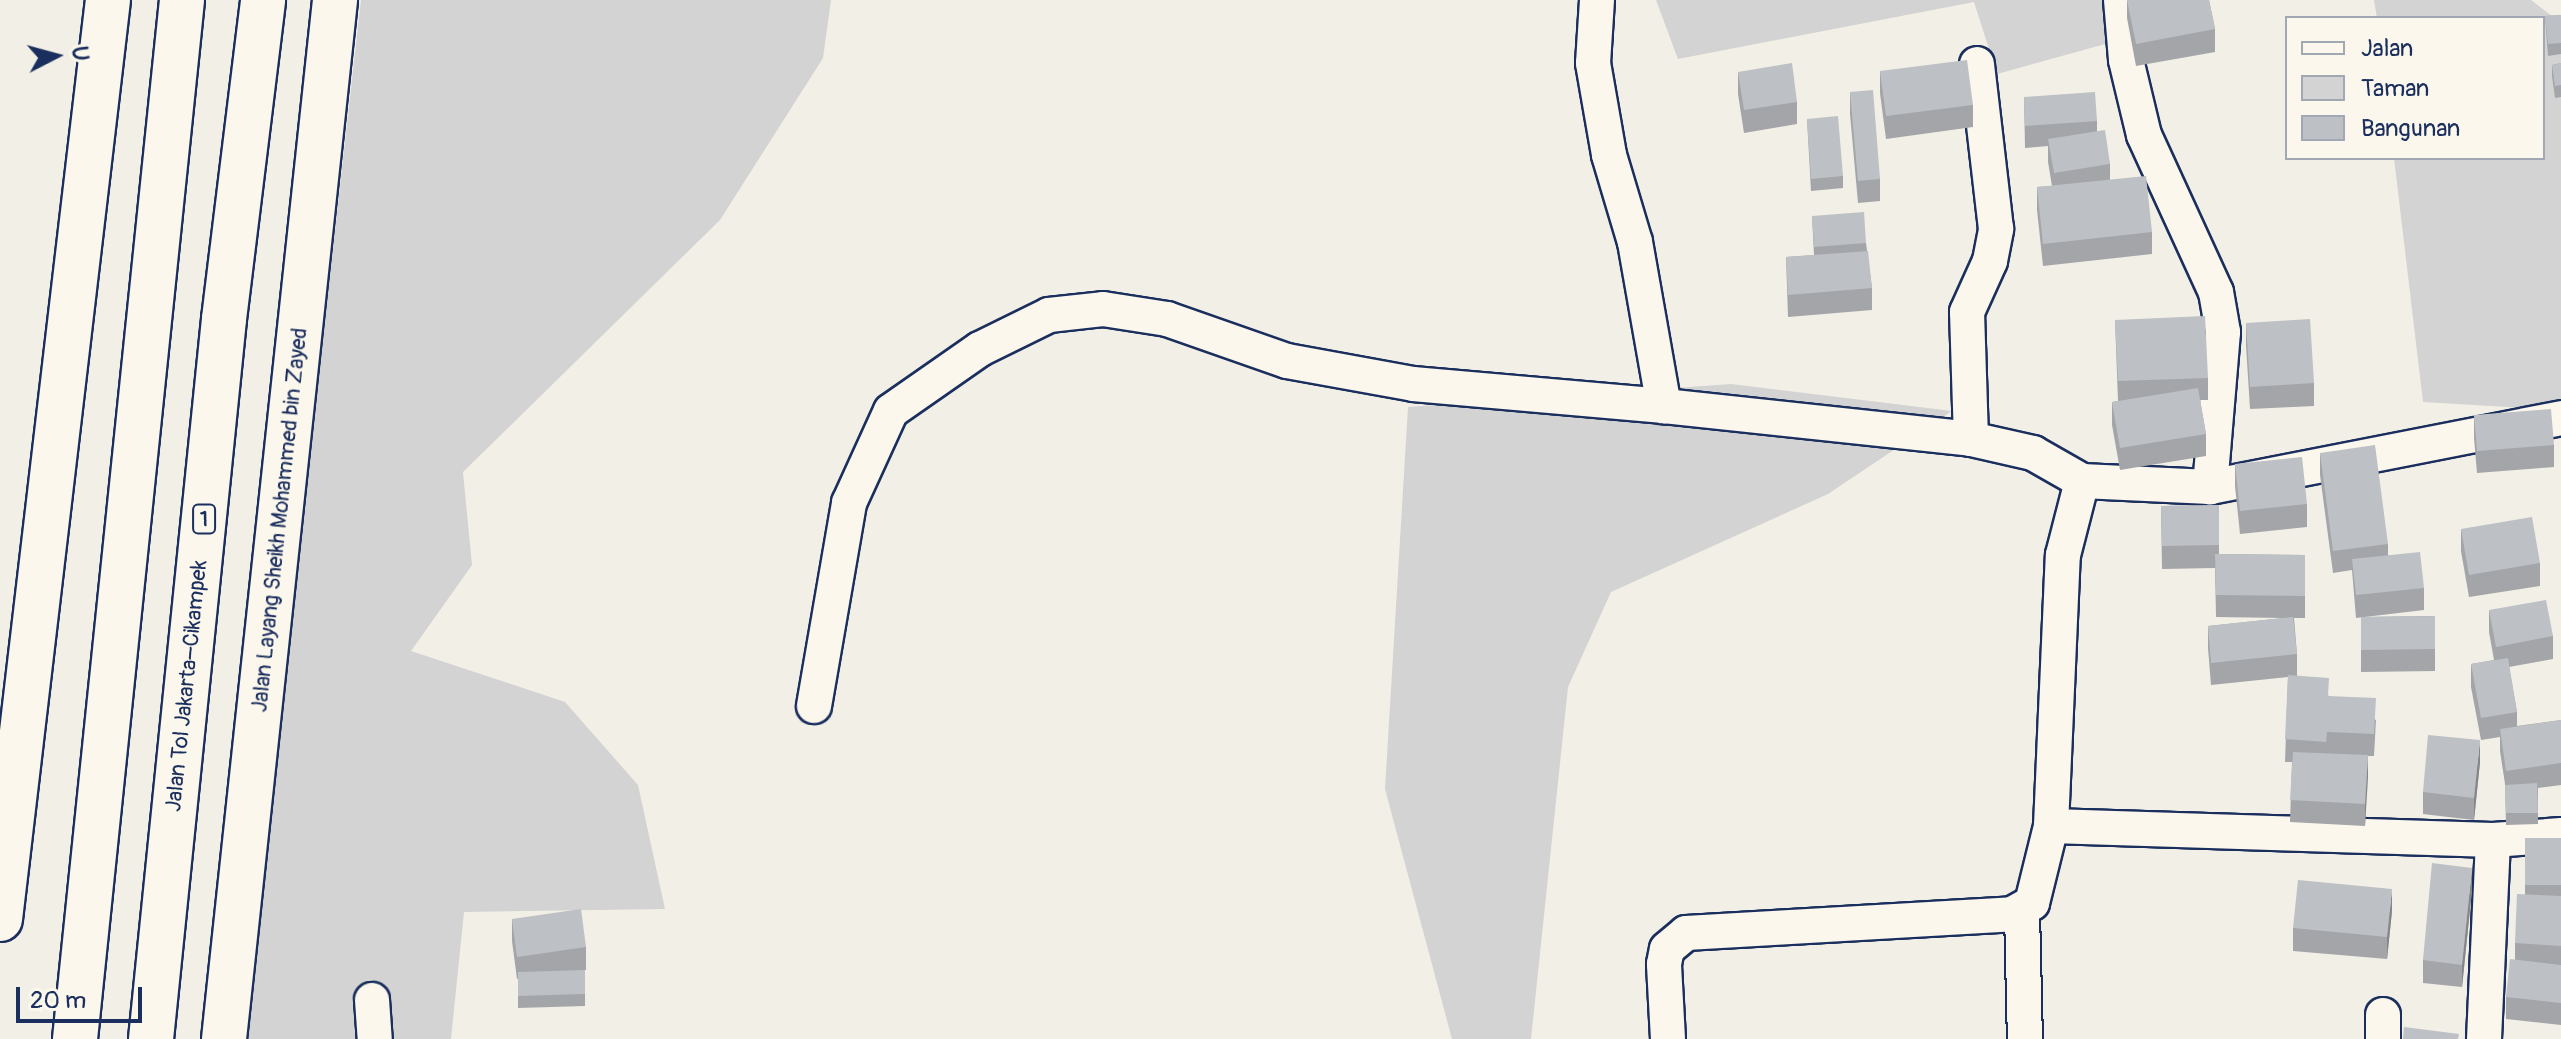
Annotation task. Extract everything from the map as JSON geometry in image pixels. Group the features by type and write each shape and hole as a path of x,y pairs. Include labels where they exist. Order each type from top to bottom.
{"highway":[{"path":"0,919 108,0"},
{"path":"75,1039 160,174 182,0"},
{"name":"Jalan Tol Jakarta–Cikampek","path":"151,1039 224,319 263,0"},
{"name":"Jalan Layang Sheikh Mohammed bin Zayed","path":"224,1039 335,0"}],"street":[{"path":"1597,0 1593,63 1601,109 1635,242 1664,406"},
{"path":"2121,0 2126,60 2144,135 2216,292 2223,332 2210,487"},
{"path":"1971,439 1967,312 1990,261 1996,229 1977,64"},
{"path":"814,706 849,503 891,411 980,349 1049,315 1103,309 1167,319 1287,361 1413,384 1664,406 1971,439 2033,453 2082,481 2210,487 2561,418"},
{"path":"1668,1039 1664,964 1667,949 1686,933 2022,911 2032,903 2041,879 2051,826 2063,555 2082,481"},
{"path":"2051,826 2493,840 2561,835"},
{"path":"2484,1039 2493,840"},
{"path":"2022,911 2025,1039"},
{"path":"372,1000 375,1039"}],"green space":[{"path":"361,0 831,0 823,58 720,220 463,472 472,565 411,651 565,702 638,785 665,909 464,912 451,1039 244,1039"},
{"path":"1656,0 2123,0 2127,38 1997,74 1974,2 1678,59"},
{"path":"2374,0 2531,0 2561,23 2561,410 2423,402 2394,160 2545,160 2545,16 2377,16"},
{"path":"1731,384 1952,411 1828,494 1611,592 1568,687 1531,1039 1452,1039 1385,789 1408,407"}],"building":[{"path":"2127,0 2209,0 2215,29 2136,44"},
{"path":"2561,15 2561,43 2548,44 2545,16"},
{"path":"1967,60 1973,105 1886,116 1880,71"},
{"path":"1792,63 1797,102 1744,110 1738,72"},
{"path":"2561,63 2561,85 2555,86 2552,65"},
{"path":"1873,90 1880,179 1858,181 1850,92"},
{"path":"2095,92 2097,121 2025,126 2024,97"},
{"path":"1838,116 1843,176 1811,179 1807,119"},
{"path":"2105,130 2110,164 2054,173 2048,139"},
{"path":"2146,176 2152,232 2043,244 2037,187"},
{"path":"1864,212 1866,243 1814,247 1812,216"},
{"path":"1868,251 1872,288 1788,295 1786,257"},
{"path":"2205,316 2208,378 2118,381 2115,320"},
{"path":"2310,319 2314,383 2250,387 2246,323"},
{"path":"2198,388 2206,434 2120,448 2112,402"},
{"path":"2551,409 2554,445 2477,451 2474,415"},
{"path":"2375,445 2388,544 2333,551 2320,453"},
{"path":"2302,457 2307,504 2240,511 2235,464"},
{"path":"2219,505 2219,545 2162,546 2161,506"},
{"path":"2532,517 2540,563 2469,575 2461,529"},
{"path":"2420,552 2424,588 2356,595 2352,559"},
{"path":"2215,554 2305,555 2305,596 2216,595"},
{"path":"2546,600 2553,636 2496,647 2489,610"},
{"path":"2435,616 2435,649 2361,650 2361,617"},
{"path":"2293,617 2297,654 2211,663 2208,626"},
{"path":"2508,658 2517,712 2481,718 2471,664"},
{"path":"2288,675 2329,678 2328,696 2376,698 2374,734 2327,732 2326,742 2285,739"},
{"path":"2561,720 2561,763 2506,771 2500,729"},
{"path":"2428,735 2480,740 2474,798 2423,792"},
{"path":"2293,752 2368,755 2365,804 2290,800"},
{"path":"2537,783 2538,813 2506,813 2505,785"},
{"path":"2525,838 2561,838 2561,885 2525,885"},
{"path":"2432,863 2472,868 2462,965 2423,960"},
{"path":"2298,880 2392,889 2387,937 2293,928"},
{"path":"2517,894 2561,896 2561,946 2515,943"},
{"path":"581,909 586,947 517,957 512,919"},
{"path":"2510,959 2561,965 2561,1003 2506,997"},
{"path":"585,970 585,994 518,996 518,972"},
{"path":"2404,1027 2459,1034 2458,1039 2403,1039"}]}
